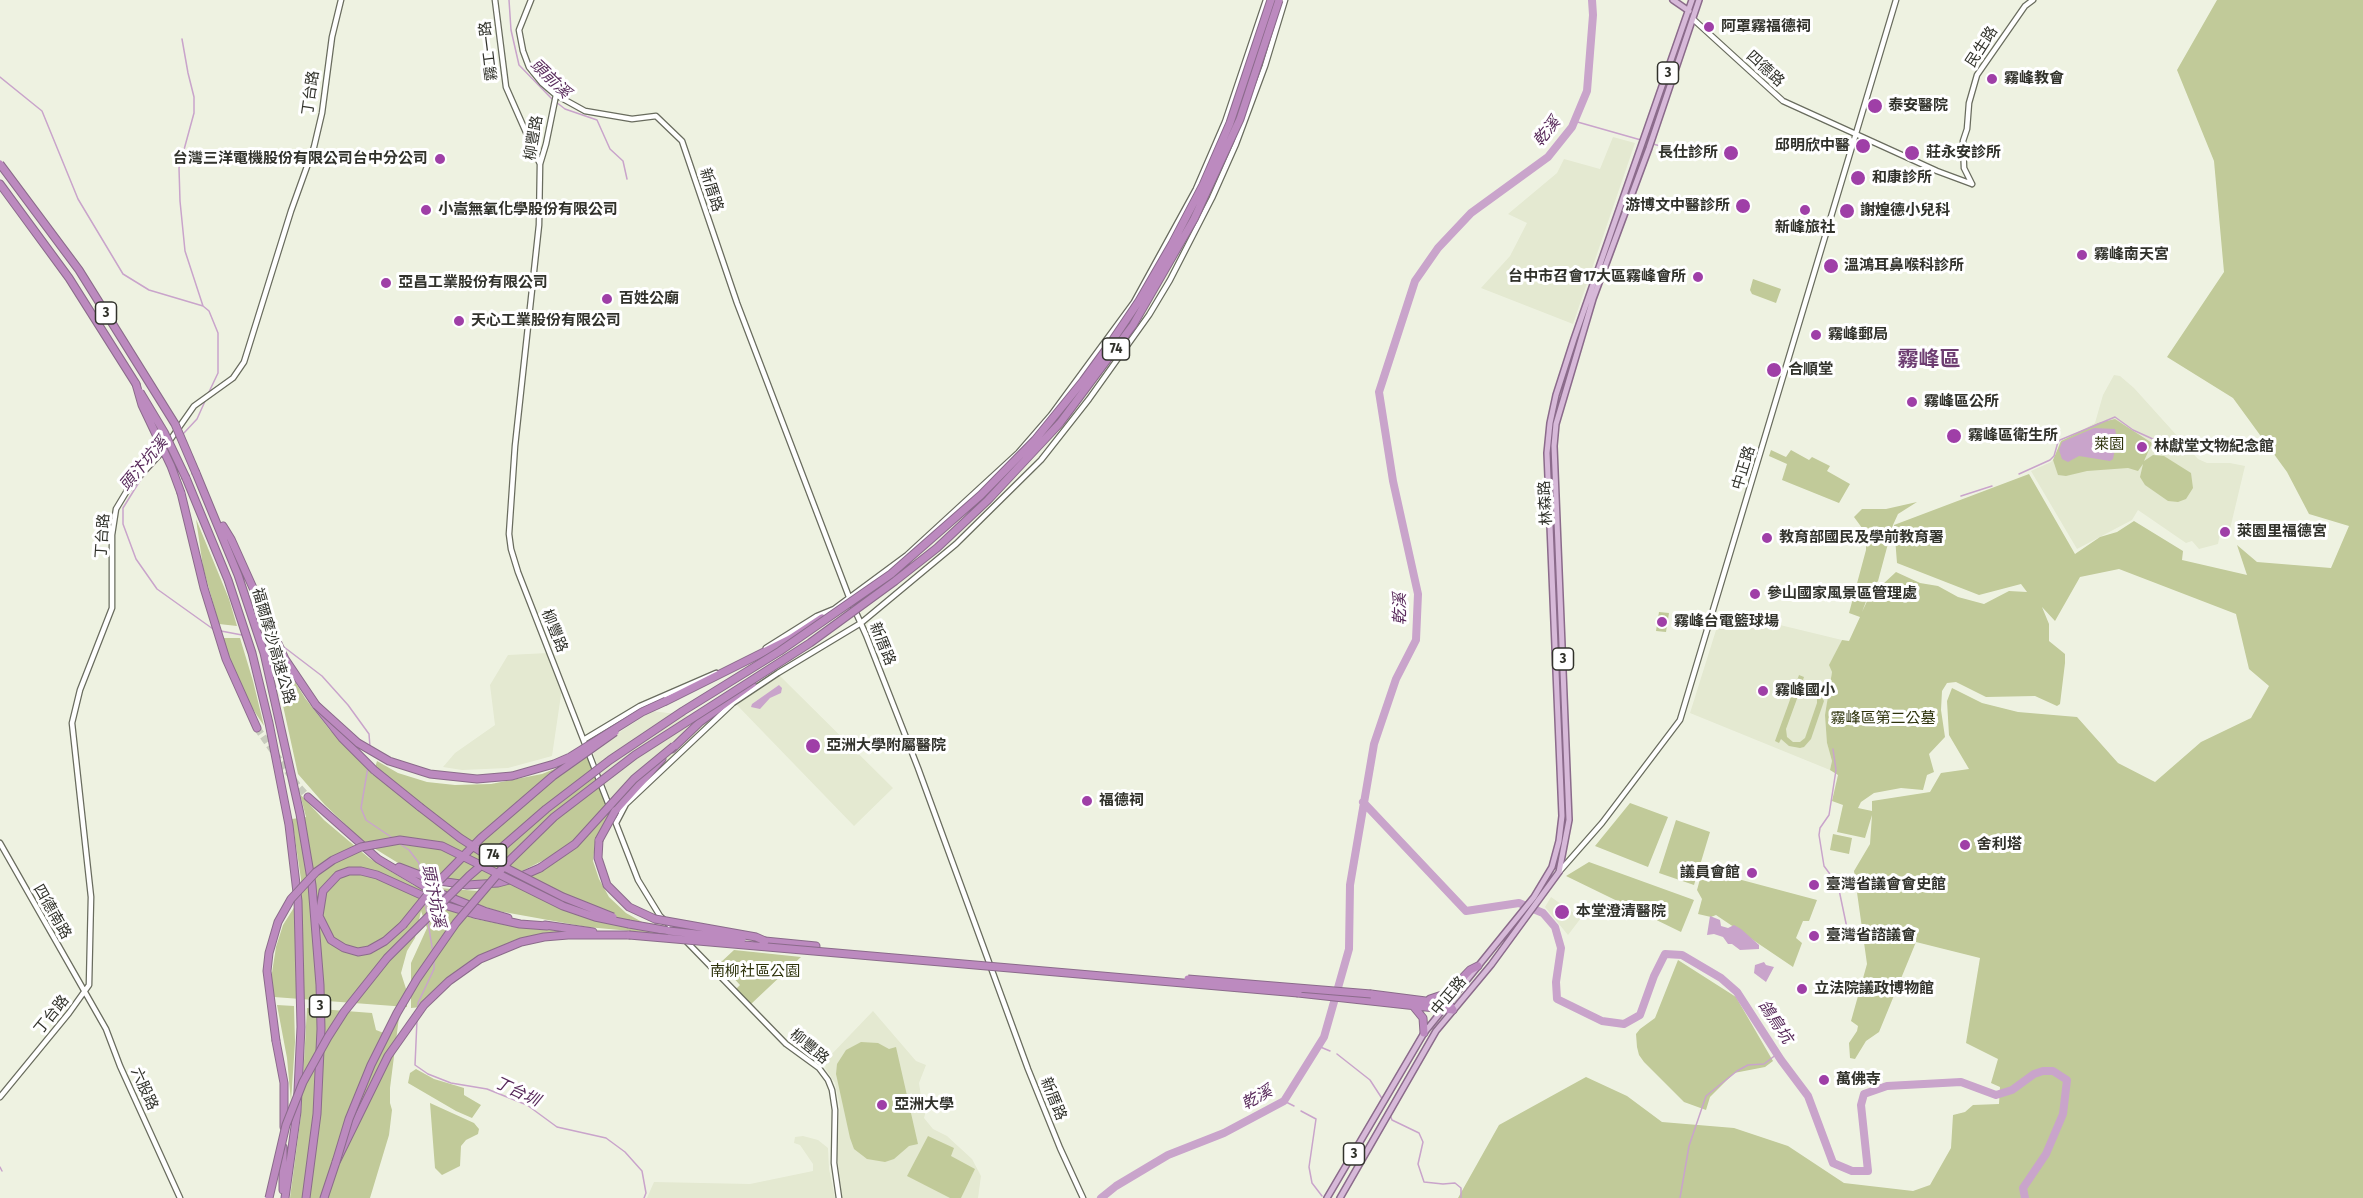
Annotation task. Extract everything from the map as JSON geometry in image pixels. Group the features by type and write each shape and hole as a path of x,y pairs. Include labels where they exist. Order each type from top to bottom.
{"highway":[{"name":"74","path":"269,1198 280,1145 303,1082 344,1012 387,958 470,876 546,809 651,731 780,651 835,614 909,559 981,495 1035,440 1099,359 1151,282 1206,177 1238,101 1271,0"},
{"name":"74","path":"336,1162 349,1119 371,1065 397,1013 417,979 456,923 507,863 554,818 635,755 842,621 937,548 1005,484 1060,423 1127,333 1179,249 1221,164 1248,96 1280,0"},
{"name":"福爾摩沙高速公路","path":"0,164 79,270 175,424 214,513 264,652 300,814 312,885 321,1018 316,1114 306,1198"},
{"name":"福爾摩沙高速公路","path":"0,184 69,278 164,432 225,571 252,653 269,723 289,825 298,901 301,1014 297,1112 284,1198"},
{"path":"136,384 142,405 181,493 220,642 238,689 257,728"},
{"path":"214,513 231,539 285,659 342,738 374,770 460,838 524,878 629,924"},
{"path":"316,705 358,743 389,761 412,770 439,776 477,779 512,776 570,757 642,712 790,639 823,617 835,614"},
{"path":"356,840 386,860 421,876 454,884 481,884 517,878 540,868 575,844 634,779 719,708 842,621"},
{"path":"666,701 592,748 523,802 458,861 437,883 403,925 385,941 369,950 358,952 344,948 332,940 319,916 318,908 322,891 332,880 349,871 361,871 377,875 424,897 497,920 629,935 1298,993 1425,1000 1448,1008"},
{"path":"674,746 609,819 599,840 598,858 602,876 621,901 655,919 756,937 765,942"},
{"path":"309,797 378,859 422,886 484,911 547,926"},
{"path":"284,1198 281,1177 285,1104 281,1061 276,1041 267,971 269,953 278,922 291,899 316,872 333,860 361,847 400,840 442,846 563,906 595,917 657,929 765,942 1371,998 1448,1008"},
{"path":"324,1198 336,1162 371,1086 394,1047 424,1005 449,981 480,959 521,942 568,935 629,935"},
{"path":"1425,1000 1448,993 1470,970 1478,966"},
{"path":"1412,1005 1422,1017 1424,1033"}],"main road":[{"name":"四德路","path":"1673,0 1689,10 1694,19"},
{"name":"3","path":"1689,10 1692,0"},
{"name":"3","path":"1694,19 1699,0"},
{"name":"林森路","path":"1535,901 1552,867 1559,841 1562,816 1547,453 1550,423 1556,396 1575,339 1689,10"},
{"name":"林森路","path":"1559,872 1569,820 1554,446 1556,424 1593,299 1694,19"},
{"name":"中正路","path":"1535,901 1559,872"},
{"name":"3","path":"1527,912 1535,901"},
{"name":"中正路","path":"1340,1198 1448,1008 1478,966 1527,912"},
{"name":"中正路","path":"1327,1198 1424,1033 1448,1008 1527,912"}],"street":[{"name":"丁台路","path":"0,1097 86,991 90,975 91,897 72,723 75,705 112,608 112,535 116,509 128,489 161,453 181,424 202,401 233,378 244,362 291,211 314,147 322,113 332,37 341,0"},
{"name":"霧工一路","path":"495,0 506,87 540,164"},
{"path":"531,0 519,30 523,51 536,77 556,95"},
{"path":"585,739 640,706 755,654 817,616 834,609 907,555 1018,453 1051,415 1134,302 1200,180 1225,122 1266,0"},
{"path":"616,823 626,804 733,703 861,623 956,544 1041,460 1089,399 1149,315 1212,198 1236,144 1265,66 1285,0"},
{"name":"中正路","path":"1559,872 1602,822 1680,720 1896,0"},
{"name":"民生路","path":"1972,184 1964,168 1963,141 1968,129 1969,102 1977,75 2025,6 2033,0"},
{"name":"四德路","path":"1694,19 1783,101 1856,136 1972,184"},
{"name":"柳豐路","path":"556,95 540,164 539,225 515,446 509,534 518,572 585,739 638,880 660,916 795,1053 819,1068 828,1080 835,1110 834,1163 839,1198"},
{"name":"新厝路","path":"556,95 577,108 617,118 656,116 682,141 737,303 849,597 918,768 1028,1069 1083,1198"},
{"name":"四德南路","path":"0,843 86,991"},
{"name":"六股路","path":"86,991 111,1039 120,1066 180,1198"}],"shaded area":[{"path":"1613,137 1635,143 1573,324 1481,288 1510,256 1527,223 1508,214 1557,173 1564,159 1600,169"},
{"path":"2114,375 2120,376 2134,388 2198,459 2207,463 2230,463 2245,466 2230,529 2221,528 2218,544 2199,549 2192,541 2186,543 2138,510 2132,520 2077,549 2031,471 2051,462 2056,456 2060,442 2095,423 2103,395"},
{"path":"2094,428 2115,429 2117,439 2113,459 2110,461 2079,456 2068,462 2062,459 2059,450 2062,442"},
{"name":"霧峰國小","path":"1722,611 1842,640 1830,665 1832,672 1828,697 1827,743 1832,761 1830,770 1690,713"},
{"path":"548,653 562,688 552,756 508,768 462,770 443,767 455,753 495,725 490,685 508,655"},
{"name":"亞洲大學附屬醫院","path":"779,675 893,788 854,826 735,703"},
{"path":"779,685 782,688 781,693 770,698 760,709 751,707 752,704"},
{"path":"652,711 715,719 625,804 617,816 592,750"},
{"name":"本堂澄清醫院","path":"1551,897 1581,918 1568,935 1545,907"},
{"path":"1710,916 1720,920 1721,926 1728,928 1734,925 1741,929 1759,945 1759,949 1740,950 1728,944 1723,937 1714,934 1707,935"},
{"path":"1764,962 1774,967 1766,982 1754,973 1755,965"},
{"name":"亞洲大學","path":"873,1011 916,1061 926,1065 919,1083 922,1103 927,1107 924,1118 933,1129 947,1136 972,1159 981,1176 978,1198 842,1198 837,1155 840,1107 835,1083 825,1068 828,1058"},
{"path":"803,1136 818,1140 828,1148 829,1169 835,1198 647,1198 654,1182 750,1184 813,1171 813,1164 800,1145 794,1143 795,1137"}],"green space":[{"name":"霧峰區第二公墓","path":"2217,0 2363,0 2363,1198 1458,1198 1499,1125 1586,1077 1627,1096 1662,1122 1734,1128 1788,1146 1844,1183 1913,1191 1930,1185 1951,1148 1953,1115 1965,1112 1973,1105 1999,1104 2000,1087 1991,1083 1998,1059 1966,1043 1980,958 1916,942 1879,1032 1866,1041 1855,1059 1850,1058 1849,1043 1858,1026 1851,1021 1867,964 1854,871 1870,844 1872,815 1865,838 1837,832 1843,805 1832,801 1838,775 1830,770 1832,761 1827,743 1825,715 1832,672 1829,665 1842,640 1849,641 1860,617 1849,613 1866,550 1865,532 1854,517 1862,509 1886,509 1917,502 1898,514 1893,525 1878,581 1870,591 1862,612 1869,597 1896,572 1920,583 1938,586 1958,597 1984,604 2009,591 2027,592 2021,584 1979,595 1897,563 1894,525 2029,474 2075,554 2100,537 2117,532 2134,521 2183,551 2182,560 2247,575 2237,545 2257,562 2331,568 2349,526 2309,514 2287,472 2233,398 2167,357 2224,272 2214,161 2177,70","holes":["2119,569 2236,614 2249,669 2269,686 2251,718 2201,742 2155,782 2118,763 2077,717 2018,712 1982,703 1952,688 1947,701 1949,735 1969,769 1941,773 1930,792 1872,801 1872,811 1858,808 1861,802 1874,793 1901,788 1923,790 1927,775 1934,772 1929,754 1945,737 1941,710 1942,691 1947,683 1956,682 1986,697 2035,696 2057,706 2060,704 2065,654 2049,641 2049,624 2042,607 2055,621 2080,577"]},
{"path":"1753,279 1781,289 1776,303 1752,294 1750,290"},
{"name":"萊園","path":"2115,419 2152,443 2144,461 2153,455 2164,456 2191,473 2193,488 2186,499 2178,502 2168,501 2145,485 2140,477 2143,464 2138,471 2128,468 2058,475 2053,460 2061,441 2098,423"},
{"path":"1771,450 1786,457 1791,450 1809,460 1812,457 1830,466 1827,471 1850,484 1839,503 1782,480 1787,464 1769,456"},
{"path":"196,519 229,599 237,626 219,624 203,567"},
{"name":"霧峰台電籃球場","path":"1659,612 1669,613 1666,632 1656,631"},
{"path":"223,638 240,638 264,726 247,700 231,664"},
{"path":"281,659 305,698 329,729 373,775 377,761 398,773 427,782 455,785 491,784 542,774 557,768 585,749 610,813 595,841 593,861 599,879 609,897 626,913 642,922 668,926 680,941 642,939 642,932 587,927 498,911 467,901 439,888 478,891 492,888 543,870 554,863 550,857 500,879 458,881 430,877 403,866 364,842 325,805 298,774 273,660"},
{"path":"1799,675 1804,677 1801,686 1816,686 1824,701 1811,739 1800,748 1789,746 1781,739 1779,743 1775,741","holes":["1803,692 1812,693 1817,697 1817,703 1805,738 1800,742 1793,742 1787,737 1786,729 1798,696"]},
{"path":"300,794 324,820 369,858 413,885 472,910 389,884 448,910 475,919 569,932 488,953 421,1007 411,1008 411,963 427,928 421,911 415,938 407,951 401,973 407,992 407,1007 274,997 271,979 276,947 283,925 295,906 297,988 304,988 301,879 292,819 306,817"},
{"path":"1630,803 1668,817 1648,867 1595,846"},
{"path":"1676,820 1710,832 1694,885 1659,873"},
{"path":"1833,834 1852,838 1849,854 1830,850"},
{"path":"1589,862 1694,900 1681,932 1566,876"},
{"path":"1702,872 1817,900 1809,921 1803,921 1796,938 1802,943 1793,967 1716,915 1711,917 1698,914 1702,899 1697,890"},
{"name":"南柳社區公園","path":"734,950 801,957 751,1004 736,989 740,985 720,963"},
{"path":"1678,960 1736,997 1773,1061 1765,1067 1734,1073 1710,1097 1706,1110 1684,1102 1644,1062 1637,1047 1636,1034 1655,1018"},
{"path":"277,1005 294,1006 295,1042 291,1102 287,1058"},
{"path":"307,1008 372,1013 376,1030 389,1035 399,1017 390,1088 392,1110 389,1135 370,1198 290,1198 301,1115"},
{"path":"861,1042 878,1043 889,1049 896,1047 918,1144 909,1146 894,1159 885,1162 867,1159 854,1149 836,1074 837,1064 846,1050"},
{"path":"416,1069 434,1079 464,1088 464,1095 481,1105 472,1118 408,1083 410,1073"},
{"path":"430,1103 474,1123 479,1129 478,1134 466,1140 461,1146 460,1166 442,1175 435,1168"},
{"path":"928,1136 954,1148 951,1156 975,1169 961,1198 950,1198 907,1176"}],"waterway":[{"name":"頭前溪","path":"509,0 511,30 519,65 552,99"},
{"name":"乾溪","path":"1101,1198 1116,1186 1168,1155 1224,1133 1284,1101 1324,1037 1349,949 1350,885 1374,744 1396,679 1416,640 1418,594 1393,481 1379,392 1415,281 1438,248 1471,213 1548,157 1572,127 1587,91 1593,15 1592,0"},
{"path":"182,39 194,97 194,113 179,168 180,201 185,251 203,306"},
{"name":"頭汴坑溪","path":"0,77 42,111 78,199 123,274 149,290 203,306 209,311 218,333 218,373 208,394"},
{"name":"頭前溪","path":"556,102 565,109 597,120 610,149 623,161 627,179"},
{"path":"1574,121 1648,142"},
{"path":"1653,144 1682,152"},
{"name":"頭汴坑溪","path":"183,434 197,419 206,399"},
{"path":"2019,474 2050,460 2060,440 2115,417 2133,430 2155,440"},
{"name":"頭汴坑溪","path":"163,455 141,479 123,508 123,524 136,559 157,589 213,629"},
{"path":"1961,496 1992,486"},
{"name":"頭汴坑溪","path":"221,631 242,635"},
{"name":"頭汴坑溪","path":"262,638 274,642"},
{"name":"頭汴坑溪","path":"284,647 322,676 348,705 369,734 370,747"},
{"path":"1833,749 1836,770 1829,815 1820,828 1819,835 1824,866 1838,885 1847,928"},
{"name":"頭汴坑溪","path":"368,767 361,808 366,820 394,839"},
{"name":"鴿鳥坑","path":"1363,802 1466,911 1519,903 1543,913 1555,927 1561,948 1556,982 1557,999 1602,1021 1624,1024 1640,1015 1654,976 1665,954 1682,955 1721,978 1737,992 1781,1060 1808,1096 1833,1163 1852,1171 1868,1171 1861,1105 1864,1094 1887,1086 1961,1082 1996,1095 2012,1090 2034,1074 2053,1071 2067,1080 2063,1114 2046,1154 2023,1188 2025,1198"},
{"name":"頭汴坑溪","path":"400,844 409,850 419,863 420,873"},
{"name":"頭汴坑溪","path":"425,901 427,914"},
{"name":"頭汴坑溪","path":"428,922 433,953"},
{"name":"頭汴坑溪","path":"418,1009 418,1003 434,969 434,961"},
{"name":"丁台圳","path":"417,1020 415,1065 428,1074 451,1083 487,1089 527,1105 557,1127 606,1138 625,1152 642,1171 646,1193 644,1198"},
{"path":"1318,1046 1330,1051"},
{"path":"1337,1054 1370,1080 1383,1100"},
{"path":"1680,1198 1689,1146 1706,1096 1737,1071 1748,1065 1764,1064 1777,1054"},
{"path":"1284,1101 1294,1106"},
{"path":"1301,1111 1316,1119 1309,1167 1312,1183 1322,1196"},
{"path":"1390,1115 1392,1120 1419,1133 1423,1142 1418,1164 1424,1182 1455,1183 1461,1188 1461,1198"},
{"path":"0,1167 2,1171"}],"tunnel":[{"path":"257,728 308,797"}],"place":[{"name":"阿罩霧福德祠","path":"1709,27"},
{"name":"霧峰教會","path":"1992,79"},
{"name":"泰安醫院","path":"1875,106"},
{"name":"邱明欣中醫","path":"1863,146"},
{"name":"長仕診所","path":"1731,153"},
{"name":"莊永安診所","path":"1912,153"},
{"name":"台灣三洋電機股份有限公司台中分公司","path":"440,159"},
{"name":"和康診所","path":"1858,178"},
{"name":"游博文中醫診所","path":"1743,206"},
{"name":"小嵩無氧化學股份有限公司","path":"426,210"},
{"name":"新峰旅社","path":"1805,210"},
{"name":"謝煌德小兒科","path":"1847,211"},
{"name":"霧峰南天宮","path":"2082,255"},
{"name":"溫鴻耳鼻喉科診所","path":"1831,266"},
{"name":"台中市召會17大區霧峰會所","path":"1698,277"},
{"name":"亞昌工業股份有限公司","path":"386,283"},
{"name":"百姓公廟","path":"607,299"},
{"name":"天心工業股份有限公司","path":"459,321"},
{"name":"霧峰郵局","path":"1816,335"},
{"name":"合順堂","path":"1774,370"},
{"name":"霧峰區公所","path":"1912,402"},
{"name":"霧峰區衛生所","path":"1954,436"},
{"name":"林獻堂文物紀念館","path":"2142,447"},
{"name":"萊園里福德宮","path":"2225,532"},
{"name":"教育部國民及學前教育署","path":"1767,538"},
{"name":"參山國家風景區管理處","path":"1755,594"},
{"name":"霧峰台電籃球場","path":"1662,622"},
{"name":"霧峰國小","path":"1763,691"},
{"name":"亞洲大學附屬醫院","path":"813,746"},
{"name":"福德祠","path":"1087,801"},
{"name":"舍利塔","path":"1965,845"},
{"name":"議員會館","path":"1752,873"},
{"name":"臺灣省議會會史館","path":"1814,885"},
{"name":"本堂澄清醫院","path":"1562,912"},
{"name":"臺灣省諮議會","path":"1814,936"},
{"name":"立法院議政博物館","path":"1802,989"},
{"name":"萬佛寺","path":"1824,1080"},
{"name":"亞洲大學","path":"882,1105"}],"district":[{"name":"霧峰區","path":"1929,360"}]}
